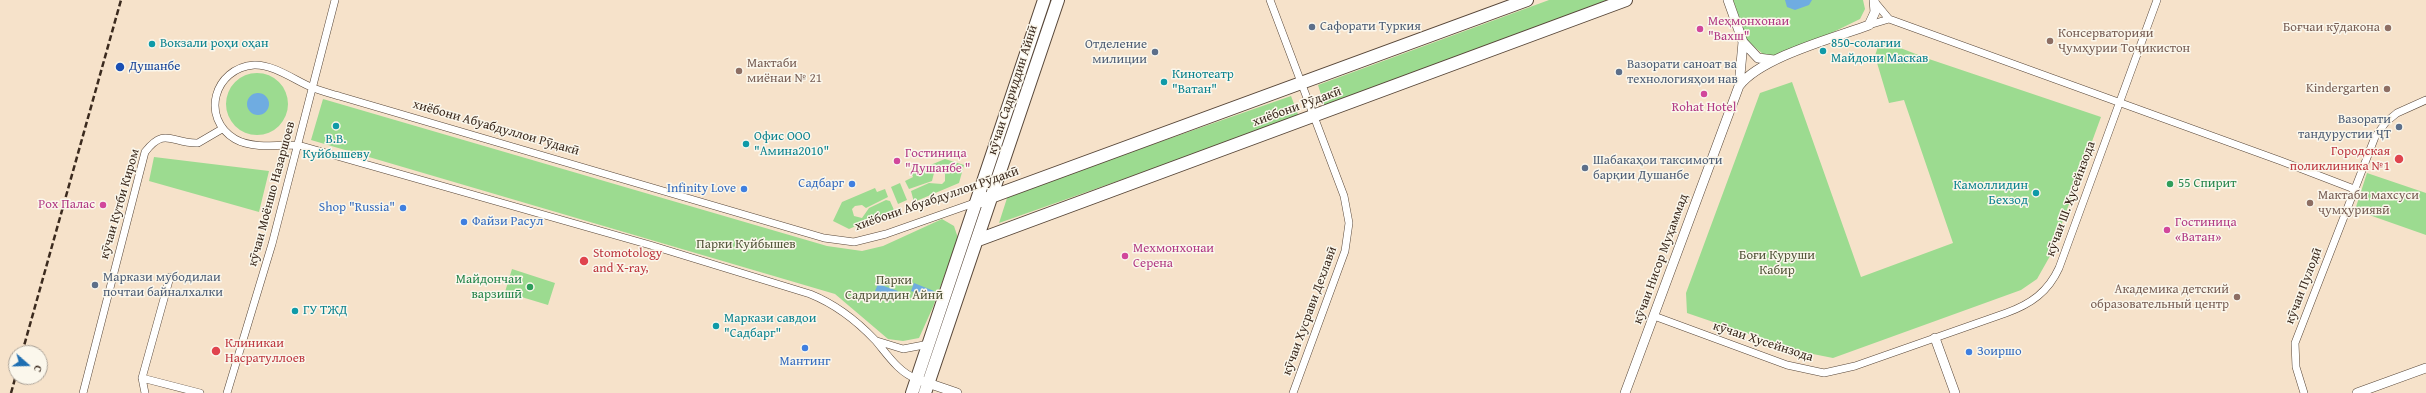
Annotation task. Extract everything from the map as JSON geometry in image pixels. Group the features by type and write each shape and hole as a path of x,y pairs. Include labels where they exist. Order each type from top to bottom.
{"highway":[{"name":"кӯчаи Садриддин Айнӣ","path":"923,385 929,344 1044,0"},
{"name":"кӯчаи Садриддин Айнӣ","path":"912,393 923,385 943,340 993,196 1058,0"},
{"name":"хиёбони Абуабдуллои Рӯдакӣ","path":"977,202 1300,82 1527,0"},
{"name":"хиёбони Рӯдакӣ","path":"978,240 1626,0"}],"street":[{"name":"кӯчаи Моёншо Назаршоев","path":"227,393 257,298 335,0"},
{"name":"кӯчаи Хусрави Дехлавӣ","path":"1270,0 1346,202 1349,223 1348,237 1340,265 1293,393"},
{"name":"кӯчаи Нисор Муҳаммад","path":"1728,0 1743,42 1758,58 1775,60"},
{"path":"1874,0 1890,19 2354,189"},
{"path":"1869,25 1875,12 1874,0"},
{"name":"кӯчаи Ш. Ҳусейнзода","path":"1935,338 2025,306 2048,288 2061,263 2157,0"},
{"path":"1739,86 1749,75 1775,60 1869,25 1890,19"},
{"path":"1036,24 1048,28"},
{"name":"кӯчаи Нисор Муҳаммад","path":"1625,393 1739,86 1743,42"},
{"name":"хиёбони Абуабдуллои Рӯдакӣ","path":"222,129 215,112 216,95 224,79 238,68 255,65 272,69 313,88 824,238 854,242 886,234 977,202"},
{"name":"кӯчаи Пулодӣ","path":"2304,393 2296,367 2295,343 2375,137 2386,122 2397,113 2426,100"},
{"path":"222,129 236,140 253,144 298,145 650,245 810,294 831,303 875,340 901,369 923,385 957,393"},
{"name":"кӯчаи Кутби Киром","path":"82,393 144,152 153,141 164,136 198,143 222,129"},
{"path":"144,393 142,378 170,277"},
{"name":"кӯчаи Хусейнзода","path":"1654,316 1783,363 1820,372 1848,368 1935,338"},
{"path":"1935,338 1955,393"},
{"path":"875,340 903,349 943,340"},
{"path":"2357,393 2426,368"},
{"path":"142,378 200,393"}],"green space":[{"path":"1549,0 1614,0 1325,107 1318,85"},
{"path":"1733,0 1863,0 1865,9 1860,19 1815,41 1773,57 1763,54 1747,41"},
{"name":"Боғи Куруши Кабир","path":"1880,40 1926,58 2101,117 2050,256 2037,279 2021,290 1833,358 1798,351 1687,313 1686,293 1760,93 1792,82 1861,277 1953,243 1904,100 1889,103 1875,56"},
{"path":"257,73 269,76 279,82 285,92 288,104 285,116 279,126 269,132 257,135 245,132 235,126 229,116 226,104 229,92 235,82 245,76"},
{"path":"1291,96 1299,117 999,223 1008,195"},
{"name":"Парки Куйбышев","path":"323,99 827,246 862,251 883,246 942,219 954,226 958,238 933,307 919,338 903,341 888,339 835,294 311,140"},
{"path":"154,157 269,171 259,212 149,181"},
{"path":"945,159 964,165 959,183 914,202 911,191 929,183 942,184 945,181 945,174 942,171 934,173 932,181 909,189 905,181 913,177 911,173"},
{"path":"2367,173 2426,193 2426,235 2355,210"},
{"path":"900,183 907,200 898,204 891,187"},
{"path":"875,188 877,192 885,189 888,197 866,208 862,205 855,206 852,209 854,216 862,218 869,208 886,200 890,201 894,210 849,229 833,221 842,202"},
{"name":"Майдончаи варзишӣ","path":"512,269 555,283 548,305 505,292"}],"water":[{"path":"1785,0 1812,0 1809,5 1795,10 1787,7"},
{"path":"254,93 262,93 269,100 269,108 262,115 254,115 247,108 247,100"},
{"path":"914,283 934,291 932,298 911,291"},
{"path":"878,284 898,291 895,298 875,291"}],"railway":[{"path":"24,345 121,0"},
{"path":"11,393 13,385"}],"place":[{"name":"Сафорати Туркия","path":"1312,27"},
{"name":"Боғчаи кӯдакона","path":"2388,28"},
{"name":"Меҳмонхонаи \"Вахш\"","path":"1700,29"},
{"name":"Консерваторияи Ҷумҳурии Тоҷикистон","path":"2050,41"},
{"name":"Вокзали роҳи оҳан","path":"152,44"},
{"name":"850-солагии Майдони Маскав","path":"1823,51"},
{"name":"Отделение милиции","path":"1155,52"},
{"name":"Душанбе","path":"120,67"},
{"name":"Мактаби миёнаи № 21","path":"739,71"},
{"name":"Вазорати саноат ва технологияҳои нав","path":"1619,72"},
{"name":"Кинотеатр \"Ватан\"","path":"1164,82"},
{"name":"Kindergarten","path":"2387,89"},
{"name":"Rohat Hotel","path":"1704,94"},
{"name":"В.В. Куйбышеву","path":"336,126"},
{"name":"Вазорати тандуруcтии ҶТ","path":"2399,127"},
{"name":"Офис ООО \"Амина2010\"","path":"746,144"},
{"name":"Городская поликлиника №1","path":"2399,159"},
{"name":"Гостиница \"Душанбе \"","path":"897,161"},
{"name":"Шабакаҳои таксимоти барқии Душанбе","path":"1585,168"},
{"name":"Садбарг","path":"852,184"},
{"name":"55 Спирит","path":"2170,184"},
{"name":"Infinity Love","path":"744,189"},
{"name":"Камоллидин Бехзод","path":"2036,193"},
{"name":"Мактаби махсуси ҷумҳуриявӣ","path":"2310,203"},
{"name":"Рох Палас","path":"103,205"},
{"name":"Shop \"Russia\"","path":"403,208"},
{"name":"Файзи Расул","path":"464,222"},
{"name":"Гостиница «Ватан»","path":"2167,230"},
{"name":"Мехмонхонаи Серена","path":"1125,256"},
{"name":"Stomotology and X-ray,","path":"584,261"},
{"name":"Маркази мубодилаи почтаи байналхалки","path":"95,285"},
{"name":"Майдончаи варзишӣ","path":"530,287"},
{"name":"Академика детский образовательный центр","path":"2237,297"},
{"name":"ГУ ТЖД","path":"295,311"},
{"name":"Маркази савдои \"Садбарг\"","path":"716,326"},
{"name":"Мантинг","path":"805,348"},
{"name":"Клиникаи Насратуллоев","path":"216,351"},
{"name":"Зоиршо","path":"1969,352"}],"park label":[{"name":"Парки Садриддин Айнӣ","path":"894,288"}]}
